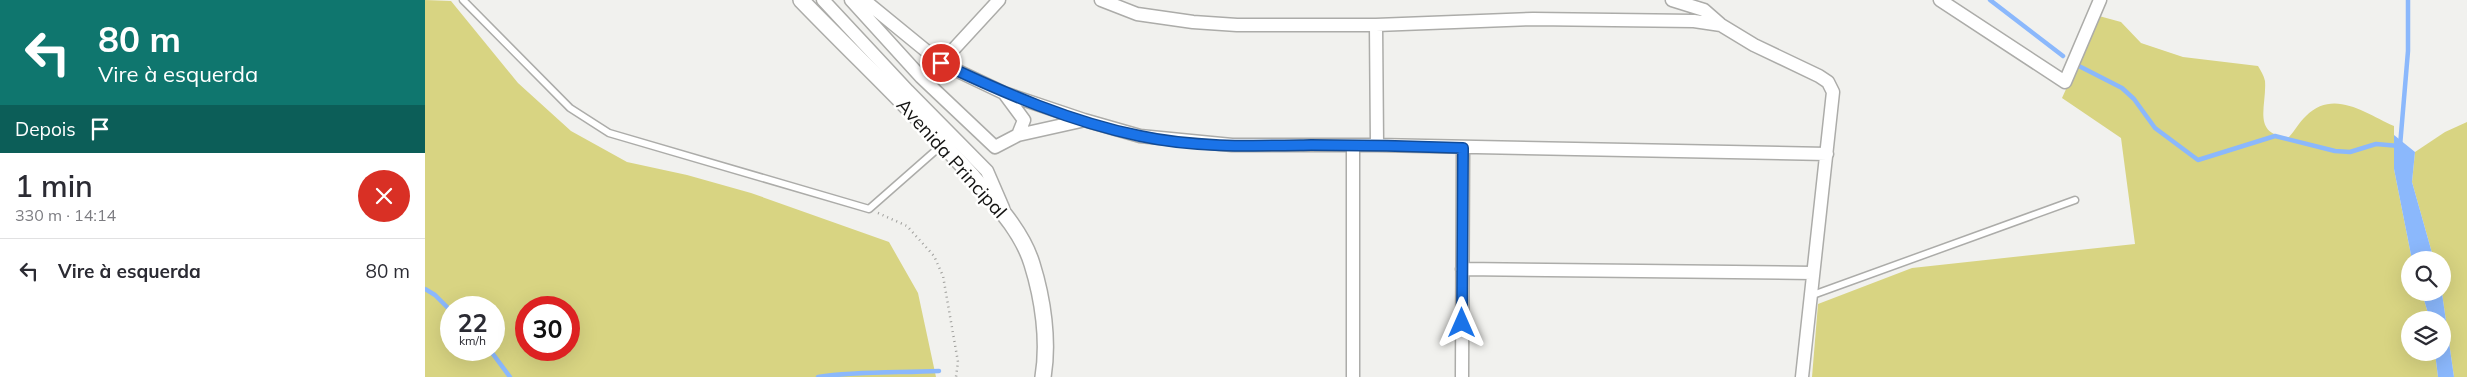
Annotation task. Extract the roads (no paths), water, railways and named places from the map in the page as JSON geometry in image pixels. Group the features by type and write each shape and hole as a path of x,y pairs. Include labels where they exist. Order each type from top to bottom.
{"street":[{"name":"Avenida Principal","path":"801,0 943,144 1007,217 1032,264 1043,315 1046,357 1043,377"},
{"path":"823,0 908,91 987,171 1007,217"},
{"path":"851,0 921,77 995,147 1018,135 1083,120"},
{"path":"864,0 941,63 1004,93 1083,120 1140,136 1232,145 1377,145 1827,154"},
{"path":"941,63 999,0"},
{"path":"1101,0 1137,14 1193,22 1237,25 1376,25 1543,20 1694,21 1721,25"},
{"path":"1672,0 1704,10 1721,25 1753,45 1807,70 1827,82 1833,92 1802,377"},
{"path":"1940,0 2065,82 2100,0"},
{"path":"823,23 835,12"},
{"path":"1376,25 1377,145"},
{"path":"908,91 921,77"},
{"path":"1004,93 1024,120 1018,135"},
{"path":"1353,145 1353,377"},
{"path":"1462,377 1463,148"},
{"path":"1462,269 1813,272"}],"lane":[{"path":"463,0 570,108 609,133 694,156 869,209 943,144"},
{"path":"1810,296 2075,200"}],"water":[{"path":"2394,135 2415,152 2412,182 2431,251 2410,251 2394,169"},
{"path":"2424,301 2443,301 2445,311 2427,311"},
{"path":"2451,356 2454,377 2438,377 2436,361 2451,361"}],"waterway":[{"path":"1990,0 2063,56"},
{"path":"2400,146 2408,51 2408,0"},
{"path":"2075,64 2122,88 2134,99 2155,128 2198,160 2275,136 2335,151 2350,152 2376,144 2399,146"},
{"path":"425,289 440,300"},
{"path":"498,361 510,377"},
{"path":"818,377 863,373 939,371"}]}
